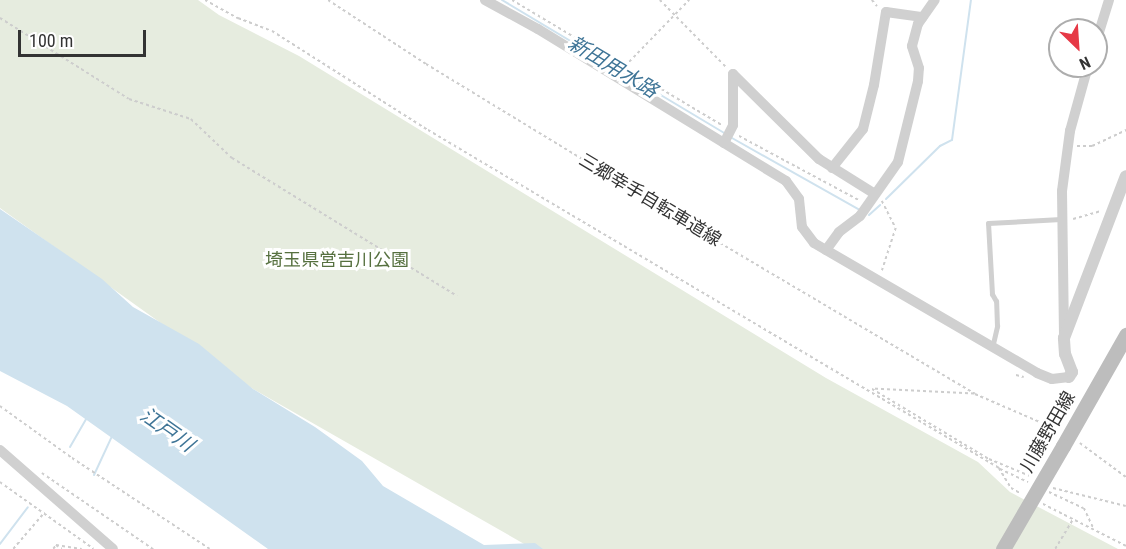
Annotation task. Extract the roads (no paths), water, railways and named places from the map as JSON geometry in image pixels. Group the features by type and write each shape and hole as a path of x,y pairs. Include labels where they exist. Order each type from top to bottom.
{"main road":[{"name":"川藤野田線","path":"1003,549 1126,335"}],"street":[{"path":"485,0 538,29 792,185 799,199 801,222 806,235 826,250 992,348 1044,376 1061,379 1069,377 1072,372 1065,354 1060,219 1067,145 1085,78"},
{"path":"826,250 839,232 860,216 900,157 918,81 919,68 912,46 918,24 935,0"},
{"path":"1103,18 1109,0"},
{"path":"832,168 863,129 874,85 886,12 923,17"},
{"path":"724,142 731,130 733,74 832,168 875,194"},
{"path":"1064,338 1126,176"},
{"path":"0,450 113,549"}],"lane":[{"path":"992,348 997,326 996,301 992,294 988,223 1060,219"}],"water":[{"name":"江戸川","path":"0,209 102,279 133,307 199,344 253,389 315,427 362,461 383,486 484,545 535,543 543,549 268,549 67,406 0,371"}],"waterway":[{"name":"新田用水路","path":"502,0 724,133"},
{"path":"886,199 940,146 952,140 971,0"},
{"name":"新田用水路","path":"732,138 860,210"},
{"path":"869,215 880,205"},
{"path":"70,447 87,418"},
{"path":"94,475 113,434"},
{"path":"0,544 28,507"}],"park label":[{"name":"埼玉県営吉川公園","path":"337,260"}]}
